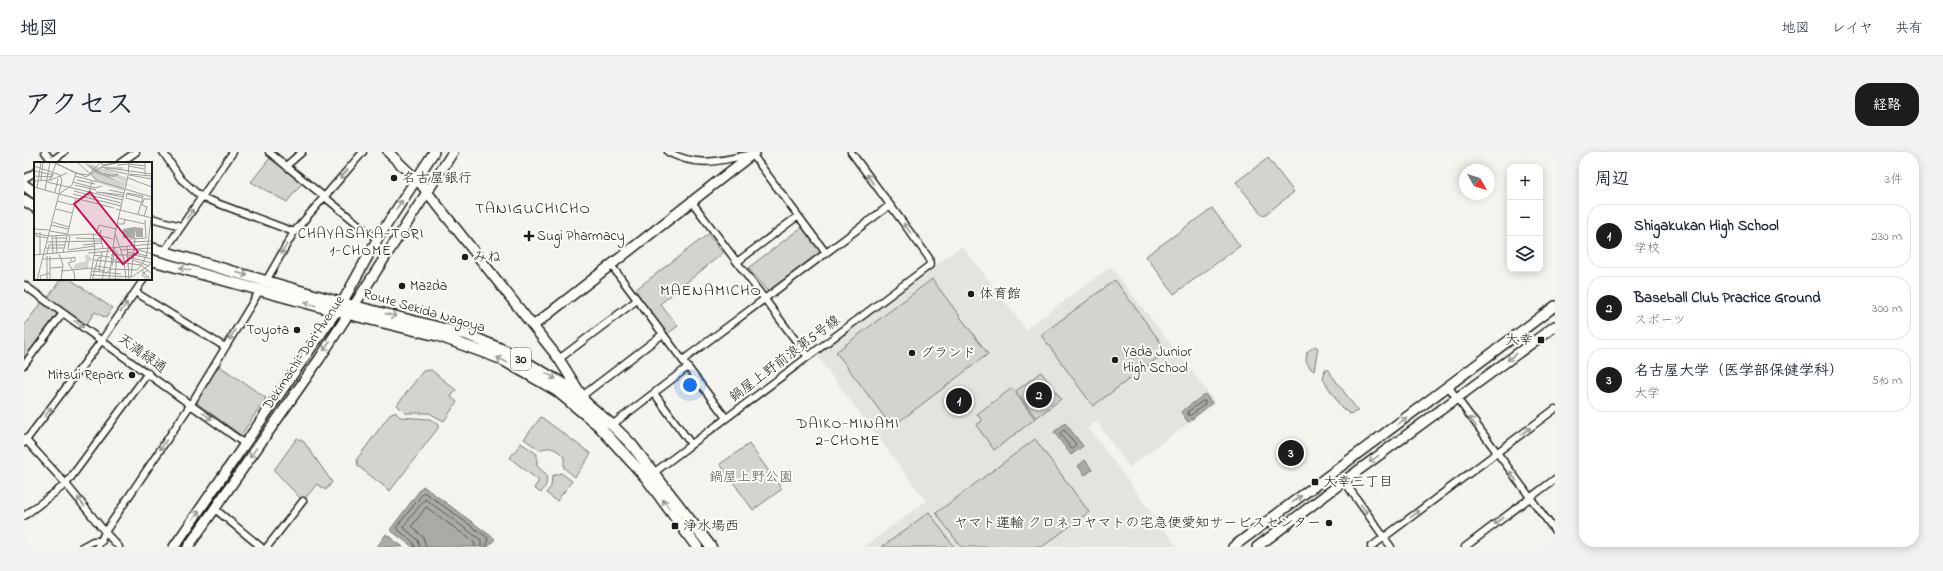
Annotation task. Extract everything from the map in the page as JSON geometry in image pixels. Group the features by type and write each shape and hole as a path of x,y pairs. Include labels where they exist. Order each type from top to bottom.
{"main road":[{"path":"24,185 34,192"},
{"path":"24,200 34,206"},
{"name":"Route Sekida Nagoya","path":"152,248 266,281 339,307"},
{"name":"Route Sekida Nagoya","path":"153,263 260,290 351,309 439,336 499,358 557,391 583,403 612,425 631,444 650,476 697,547"},
{"name":"Route Sekida Nagoya","path":"583,403 598,425 650,476 711,547"}],"street":[{"path":"45,152 54,161 64,152"},
{"path":"121,162 136,152"},
{"path":"163,152 181,179 201,197 294,232"},
{"path":"153,263 163,252 232,152"},
{"path":"269,152 369,233 378,238"},
{"path":"286,166 302,152"},
{"path":"266,281 294,232 363,152"},
{"path":"388,152 416,179 559,359 583,403 663,334"},
{"name":"Dekimachi-Dōri Avenue","path":"174,547 339,307 378,238 434,152"},
{"name":"Dekimachi-Dōri Avenue","path":"188,547 320,358 453,152"},
{"path":"668,152 683,160 715,162 754,153"},
{"path":"683,360 890,205 851,152"},
{"path":"533,326 754,153"},
{"path":"754,153 826,253"},
{"path":"24,179 34,173"},
{"path":"692,202 808,357"},
{"name":"鍋屋上野前浪第5号線","path":"650,476 930,265 929,258 890,205"},
{"path":"737,262 798,216"},
{"path":"152,218 181,226"},
{"path":"611,265 726,418"},
{"path":"119,547 66,484 25,440 102,340 143,280"},
{"name":"天満緑通","path":"24,285 245,444"},
{"path":"98,547 105,532 191,404 260,290"},
{"path":"135,292 225,347"},
{"path":"559,359 637,300"},
{"path":"1232,547 1555,306"},
{"path":"24,364 63,313"},
{"path":"1258,547 1344,481 1555,326"},
{"path":"612,425 688,367"},
{"path":"24,516 66,484 148,374"},
{"path":"1448,386 1555,531"},
{"path":"654,393 691,444"},
{"path":"1371,547 1555,409"},
{"path":"1464,547 1555,479"},
{"path":"1344,481 1391,547"},
{"path":"267,547 303,502"},
{"path":"215,509 261,547"},
{"path":"82,547 93,541 102,540"}],"shaded area":[{"path":"962,246 1026,329 1111,267 1216,403 1129,467 1097,422 1088,427 1177,547 864,547 926,501 816,355"}],"green space":[{"path":"270,158 302,183 287,202 251,182"},
{"path":"1268,158 1294,192 1263,216 1236,182"},
{"path":"1212,208 1240,246 1174,294 1146,256"},
{"path":"802,227 820,252 768,291 766,290 748,268"},
{"path":"708,234 723,253 660,304 678,326 667,334 635,290"},
{"name":"グランド","path":"932,279 988,354 892,427 836,352"},
{"path":"60,280 71,280 112,308 106,318 95,312 86,325 48,298"},
{"path":"1115,280 1167,351 1093,406 1041,335"},
{"path":"42,302 58,313 24,359 24,325"},
{"path":"1315,346 1318,348 1314,370 1311,369 1306,361 1307,352"},
{"path":"218,365 266,398 241,435 198,404 197,400"},
{"path":"1325,369 1328,370 1358,411 1350,414 1341,407 1323,379"},
{"path":"431,370 456,390 451,397 457,402 444,421 429,413 405,413 397,405 423,371"},
{"path":"1041,372 1061,399 1036,418 1016,391"},
{"path":"1012,388 1035,419 994,450 976,425 982,421 977,414"},
{"path":"395,412 400,417 430,419 438,425 438,428 390,491 358,466 357,459 391,413"},
{"path":"541,417 591,454 575,477 564,468 564,457 559,452 550,448 540,450 524,439"},
{"path":"297,438 304,442 332,482 326,490 317,484 303,501 274,470"},
{"path":"1035,439 1089,512 1042,547 961,547 936,513"},
{"path":"521,443 537,454 537,466 547,475 546,485 541,493 534,488 539,481 510,458"},
{"name":"鍋屋上野公園","path":"749,444 782,489 753,510 720,464"},
{"path":"561,473 572,481 557,501 546,493 551,487 552,476"},
{"path":"929,512 954,547 882,547"}],"water":[{"path":"1205,394 1212,403 1188,422 1181,412"},
{"path":"1065,423 1083,446 1071,455 1054,432"},
{"path":"1085,460 1092,470 1085,475 1078,466"},
{"path":"423,486 495,539 488,547 413,547 390,530"},
{"path":"386,534 403,547 377,547"}],"place":[{"name":"名古屋銀行","path":"394,178"},
{"name":"Sugi Pharmacy","path":"529,236"},
{"name":"みね","path":"465,257"},
{"name":"Mazda","path":"402,286"},
{"name":"体育館","path":"971,294"},
{"name":"Toyota","path":"297,330"},
{"name":"大幸","path":"1541,340"},
{"name":"グランド","path":"912,353"},
{"name":"Yada Junior High School","path":"1115,360"},
{"name":"Mitsui Repark","path":"132,375"},
{"name":"Baseball Club Practice Ground","path":"1039,395"},
{"name":"Shigakukan High School","path":"959,401"},
{"name":"名古屋大学（医学部保健学科）","path":"1291,453"},
{"name":"大幸三丁目","path":"1315,482"},
{"name":"ヤマト運輸 クロネコヤマトの宅急便愛知サービスセンター","path":"1329,523"},
{"name":"浄水場西","path":"675,526"}],"district":[{"name":"TANIGUCHICHO","path":"533,209"},
{"name":"CHAYASAKA-TORI 1-CHOME","path":"361,242"},
{"name":"MAENAMICHO","path":"711,291"},
{"name":"DAIKO-MINAMI 2-CHOME","path":"848,432"}]}
